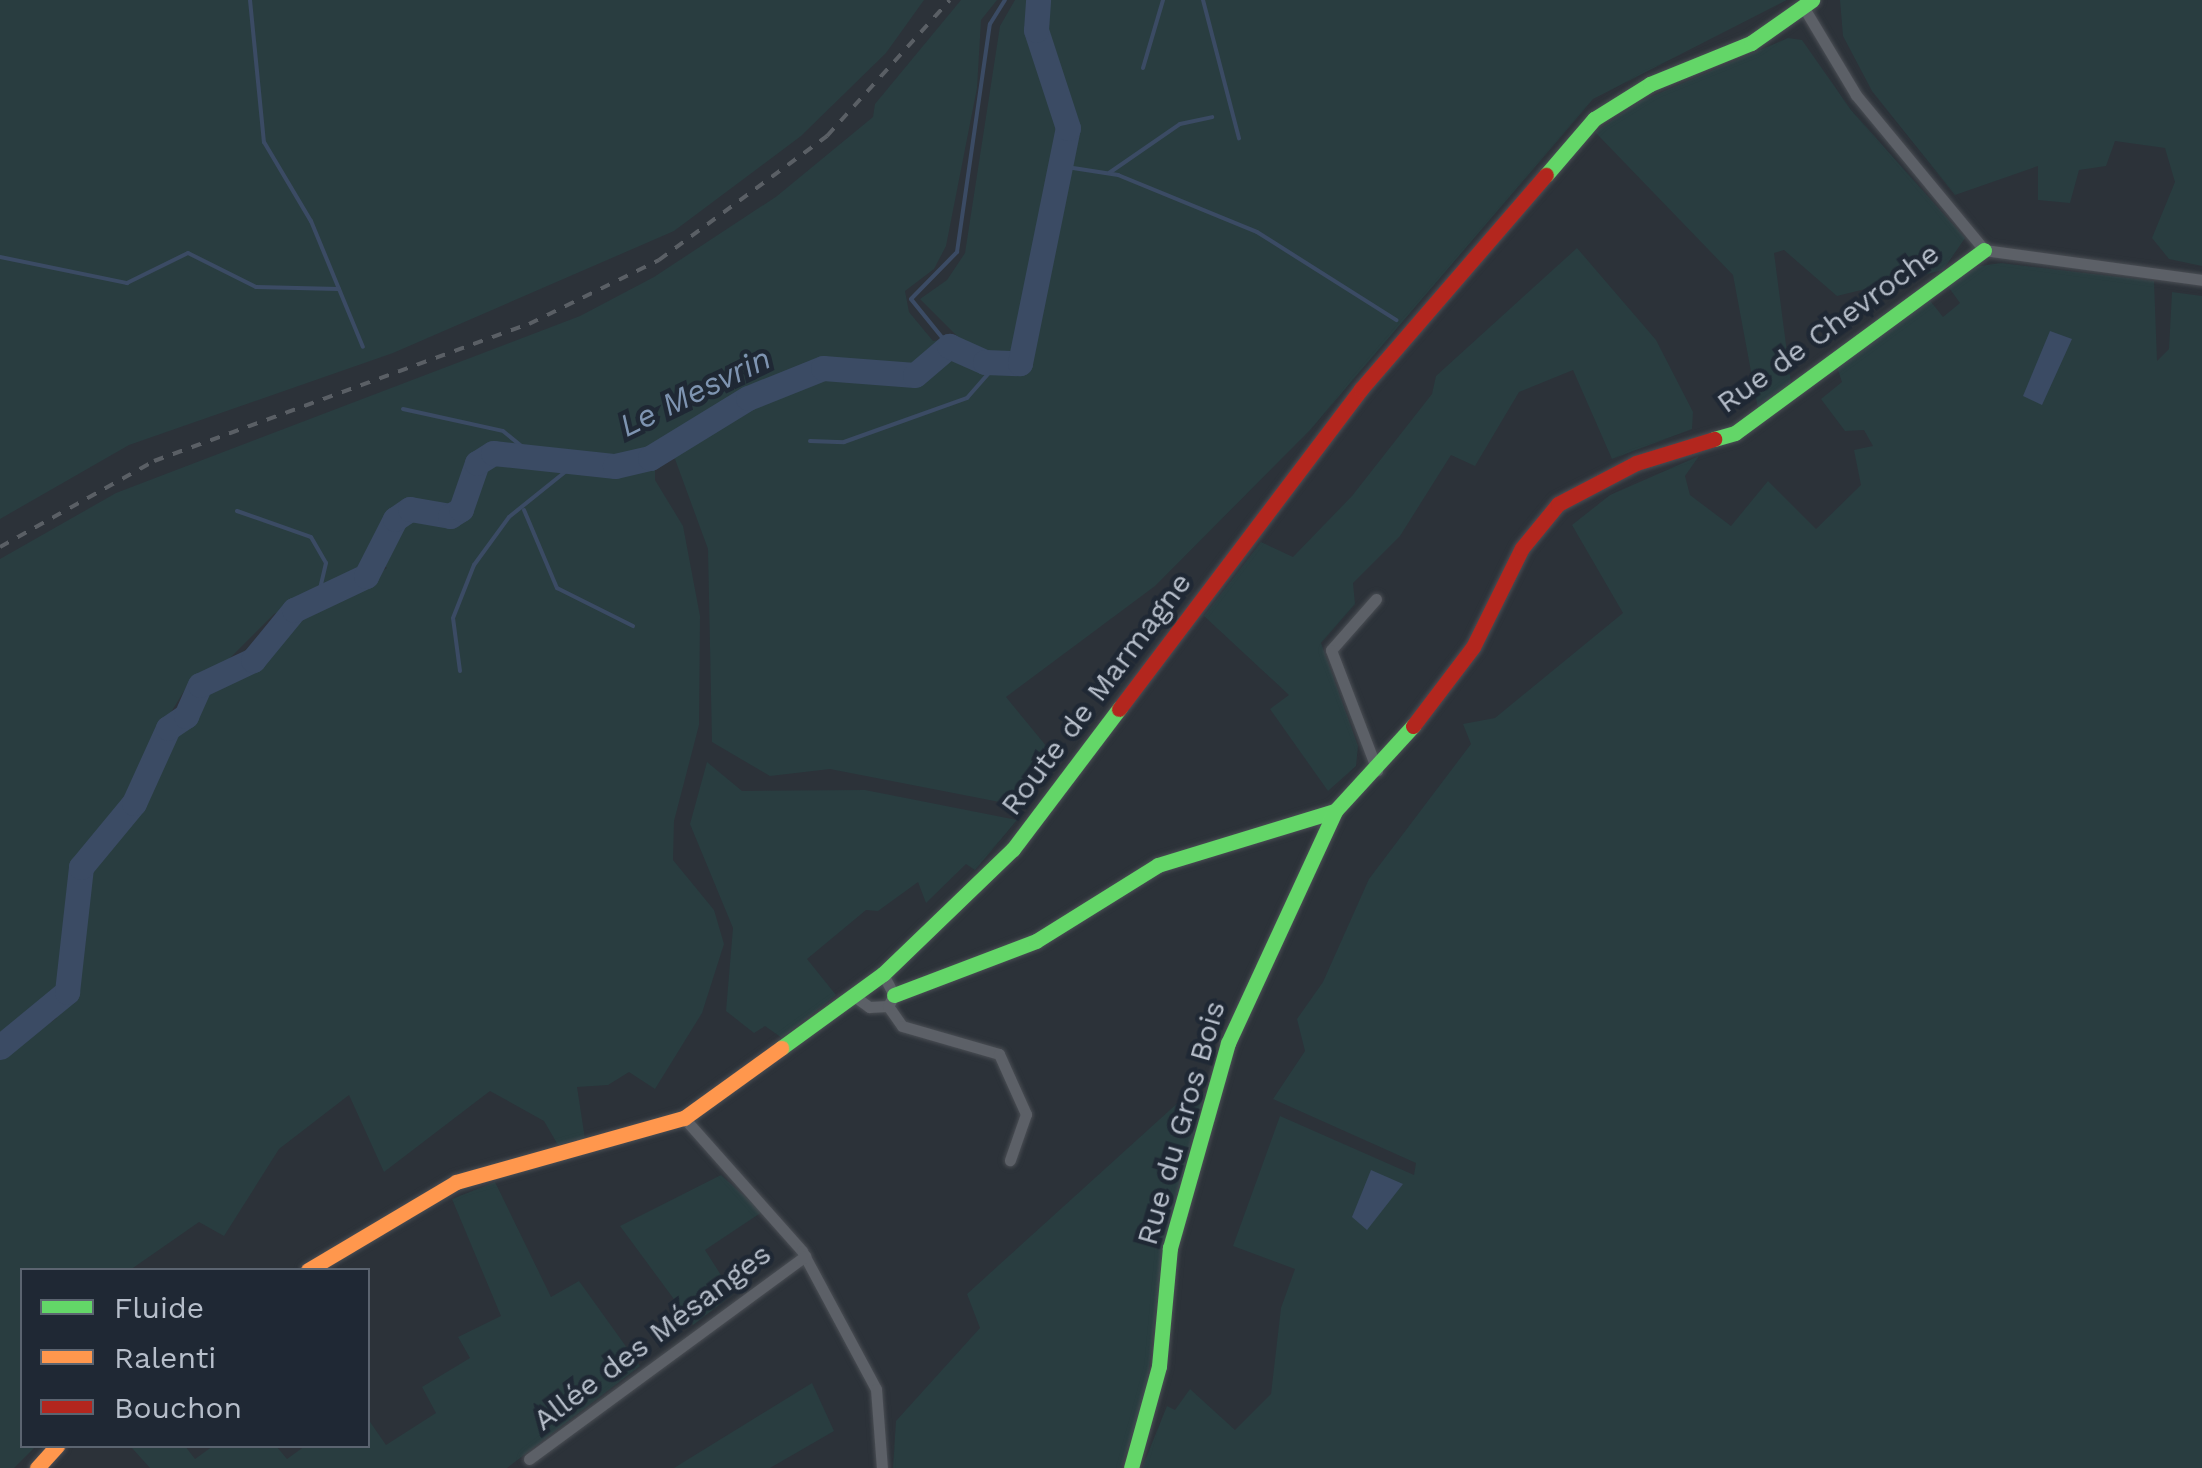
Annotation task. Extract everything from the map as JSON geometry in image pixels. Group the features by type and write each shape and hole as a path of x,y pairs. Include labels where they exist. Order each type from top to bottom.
{"street":[{"path":"1808,4 1856,95 1984,250 2202,280"},
{"name":"Route de Marmagne","path":"311,1268 456,1182 684,1118 883,974 1002,863 1361,389 1594,120 1650,84 1752,43 1808,4"},
{"name":"Rue de Chevroche","path":"891,1001 1036,941 1158,864 1335,810 1378,770 1473,646 1522,548 1558,504 1636,463 1735,432 1984,250"},
{"path":"1376,600 1331,650 1378,770"},
{"name":"Rue du Gros Bois","path":"1130,1468 1159,1366 1170,1248 1228,1042 1266,947 1325,847 1335,810"},
{"path":"883,974 902,1026 999,1054 1026,1114 1010,1160"},
{"path":"854,996 870,1007 891,1001"},
{"path":"684,1118 805,1256 876,1388 882,1468"},
{"name":"Allée des Mésanges","path":"529,1459 805,1256"},
{"path":"37,1468 55,1448"}],"green space":[{"path":"0,0 924,0 886,53 801,136 674,231 393,353 129,445 0,519"},
{"path":"961,0 997,0 981,20 977,88 946,246 934,269 905,291 909,312 933,341 958,337 920,299 947,280 965,253 1000,26 1015,0 1787,0 1593,99 1310,430 1155,586 1006,697 1047,747 1010,804 830,769 770,776 712,742 708,549 675,459 655,446 655,480 683,526 700,616 699,725 674,821 673,860 714,910 724,944 702,1013 655,1089 629,1072 608,1085 577,1087 585,1139 558,1145 544,1121 490,1091 384,1172 349,1095 279,1149 224,1236 199,1222 133,1268 20,1268 20,1448 34,1448 14,1468 0,1468 0,1058 57,1018 43,999 0,1036 0,559 116,493 580,316 654,277 777,196 873,117 875,104","holes":["372,555 387,568 279,633 264,660 200,695 193,721 177,729 165,722 189,683 220,668 274,614 337,588"]},
{"path":"1840,0 2202,0 2202,266 2169,259 2152,238 2175,182 2165,148 2115,141 2106,166 2079,170 2070,203 2038,200 2038,166 1955,195 1872,91 1843,36"},
{"path":"1788,38 1802,40 1851,110 1965,238 1943,270 1837,296 1784,250 1774,253 1791,383 1758,409 1733,275 1595,132 1641,101"},
{"path":"1577,248 1656,340 1693,412 1692,429 1612,459 1573,370 1519,392 1475,466 1451,455 1400,536 1353,583 1355,604 1321,643 1358,746 1356,766 1328,791 1270,709 1289,695 1204,616 1261,542 1293,557 1352,496 1432,394 1436,376"},
{"path":"2001,263 2154,281 2157,361 2169,349 2172,292 2202,296 2202,1468 1142,1468 1167,1406 1175,1410 1190,1389 1235,1430 1271,1394 1281,1308 1295,1269 1233,1246 1280,1116 1414,1175 1416,1163 1273,1099 1305,1051 1297,1019 1323,982 1369,879 1471,744 1463,724 1495,718 1623,613 1572,525 1610,495 1699,456 1685,476 1690,495 1731,526 1768,481 1816,529 1861,485 1854,450 1873,446 1864,430 1845,431 1821,399 1842,382 1837,367 1928,298 1943,317 1960,303 1947,285 1973,267"},
{"path":"707,762 742,791 865,790 1017,820 975,870 966,864 926,903 918,882 878,911 866,910 807,959 836,995 782,1038 765,1026 754,1033 726,1011 733,928 690,824"},
{"path":"1192,1090 1205,1093 1163,1249 1146,1393 1121,1468 893,1468 896,1421 980,1328 967,1294"},
{"path":"721,1175 762,1212 705,1250 733,1294 693,1325 620,1226"},
{"path":"495,1182 551,1297 579,1281 640,1366 507,1468 150,1468 132,1448 187,1448 195,1459 210,1448 278,1448 287,1459 302,1448 370,1448 370,1422 386,1445 436,1413 422,1387 470,1358 458,1337 501,1316 452,1199"},
{"path":"812,1383 834,1431 770,1468 674,1468"}],"water":[{"path":"2050,331 2072,339 2042,405 2023,396"},
{"path":"1371,1170 1403,1184 1367,1230 1352,1217"}],"waterway":[{"path":"250,0 264,142 311,221 363,347"},
{"path":"949,346 911,299 957,252 990,24 1005,0"},
{"name":"Le Mesvrin","path":"0,1047 67,992 81,867 134,803 168,728 186,716 200,685 253,660 294,610 366,576 395,519 410,509 450,516 461,509 477,463 493,453 615,466 650,458 748,398 823,368 915,375 949,346 985,362 1020,363 1068,128 1036,30 1038,0"},
{"path":"1143,68 1163,0"},
{"path":"1203,0 1239,138"},
{"path":"1109,173 1180,124 1212,117"},
{"path":"1060,166 1118,175 1257,232 1396,320"},
{"path":"0,257 127,283 188,253 256,287 339,289"},
{"path":"810,441 844,442 967,398 996,365"},
{"path":"403,409 503,431 541,462"},
{"path":"460,671 453,618 474,565 509,517 575,464"},
{"path":"524,510 557,588 633,626"},
{"path":"237,511 311,537 326,563 316,606"}],"railway":[{"path":"0,547 154,461 529,324 659,260 827,136 950,0"}],"traffic: fast":[{"path":"1546,175 1594,119 1650,84 1751,43 1812,0"},
{"path":"1714,439 1735,433 1984,250"},
{"path":"781,1048 883,974 1013,849 1119,709"},
{"path":"894,995 1036,941 1158,865 1335,811 1413,726"},
{"path":"1131,1468 1159,1366 1170,1248 1228,1043 1335,811"}],"traffic: slow":[{"path":"311,1268 456,1182 684,1118 781,1048"},
{"path":"37,1468 55,1448"}],"traffic: jam":[{"path":"1119,709 1361,389 1546,175"},
{"path":"1413,726 1473,647 1522,548 1558,504 1636,463 1714,439"}]}
